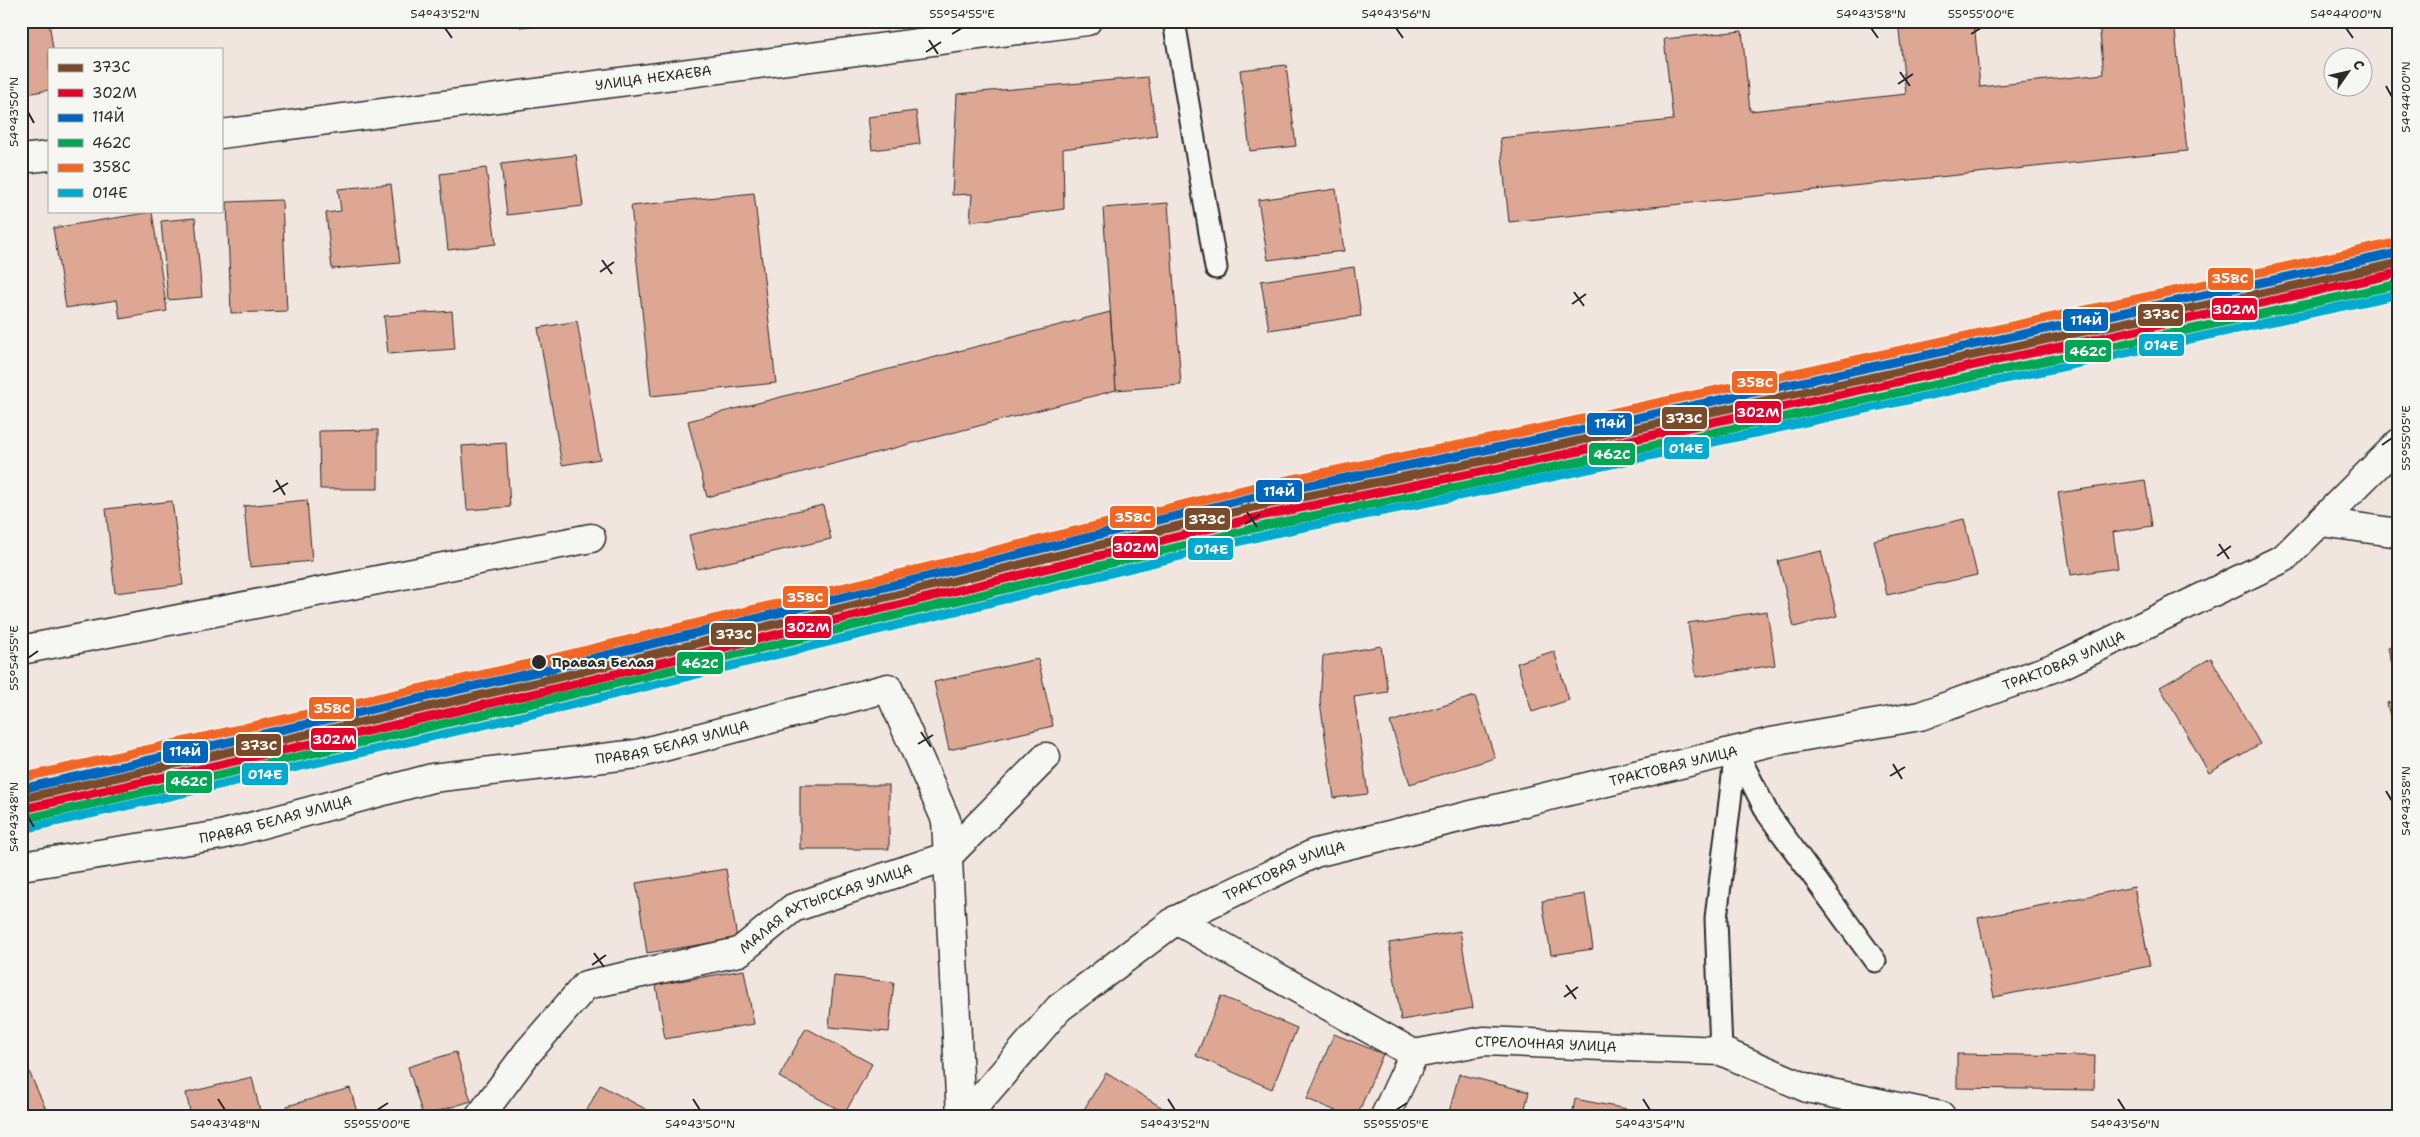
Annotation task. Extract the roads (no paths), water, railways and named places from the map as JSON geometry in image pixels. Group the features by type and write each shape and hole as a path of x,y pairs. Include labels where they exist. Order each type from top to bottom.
{"street":[{"name":"УЛИЦА НЕХАЕВА","path":"222,134 1087,21"},
{"path":"21,159 48,156"},
{"name":"ТРАКТОВАЯ УЛИЦА","path":"966,1116 1059,1008 1176,920 1315,853 1771,742 1920,716 2061,665 2284,558 2399,443"},
{"path":"2320,522 2399,533"},
{"path":"21,650 590,538"},
{"name":"ПРАВАЯ БЕЛАЯ УЛИЦА","path":"21,866 221,835 432,778 637,754 888,688 946,820 961,1116"},
{"name":"МАЛАЯ АХТЫРСКАЯ УЛИЦА","path":"480,1116 527,1053 586,985 739,952 793,908 948,856 1046,758"},
{"path":"1176,920 1414,1054 1385,1116"},
{"name":"СТРЕЛОЧНАЯ УЛИЦА","path":"1414,1054 1484,1041 1721,1051 1807,1088 1941,1116"}],"lane":[{"path":"1174,21 1216,268"},
{"path":"1736,751 1768,814 1875,961"},
{"path":"1721,1051 1716,918 1736,751"}],"place":[{"name":"Правая Белая","path":"539,662"}]}
